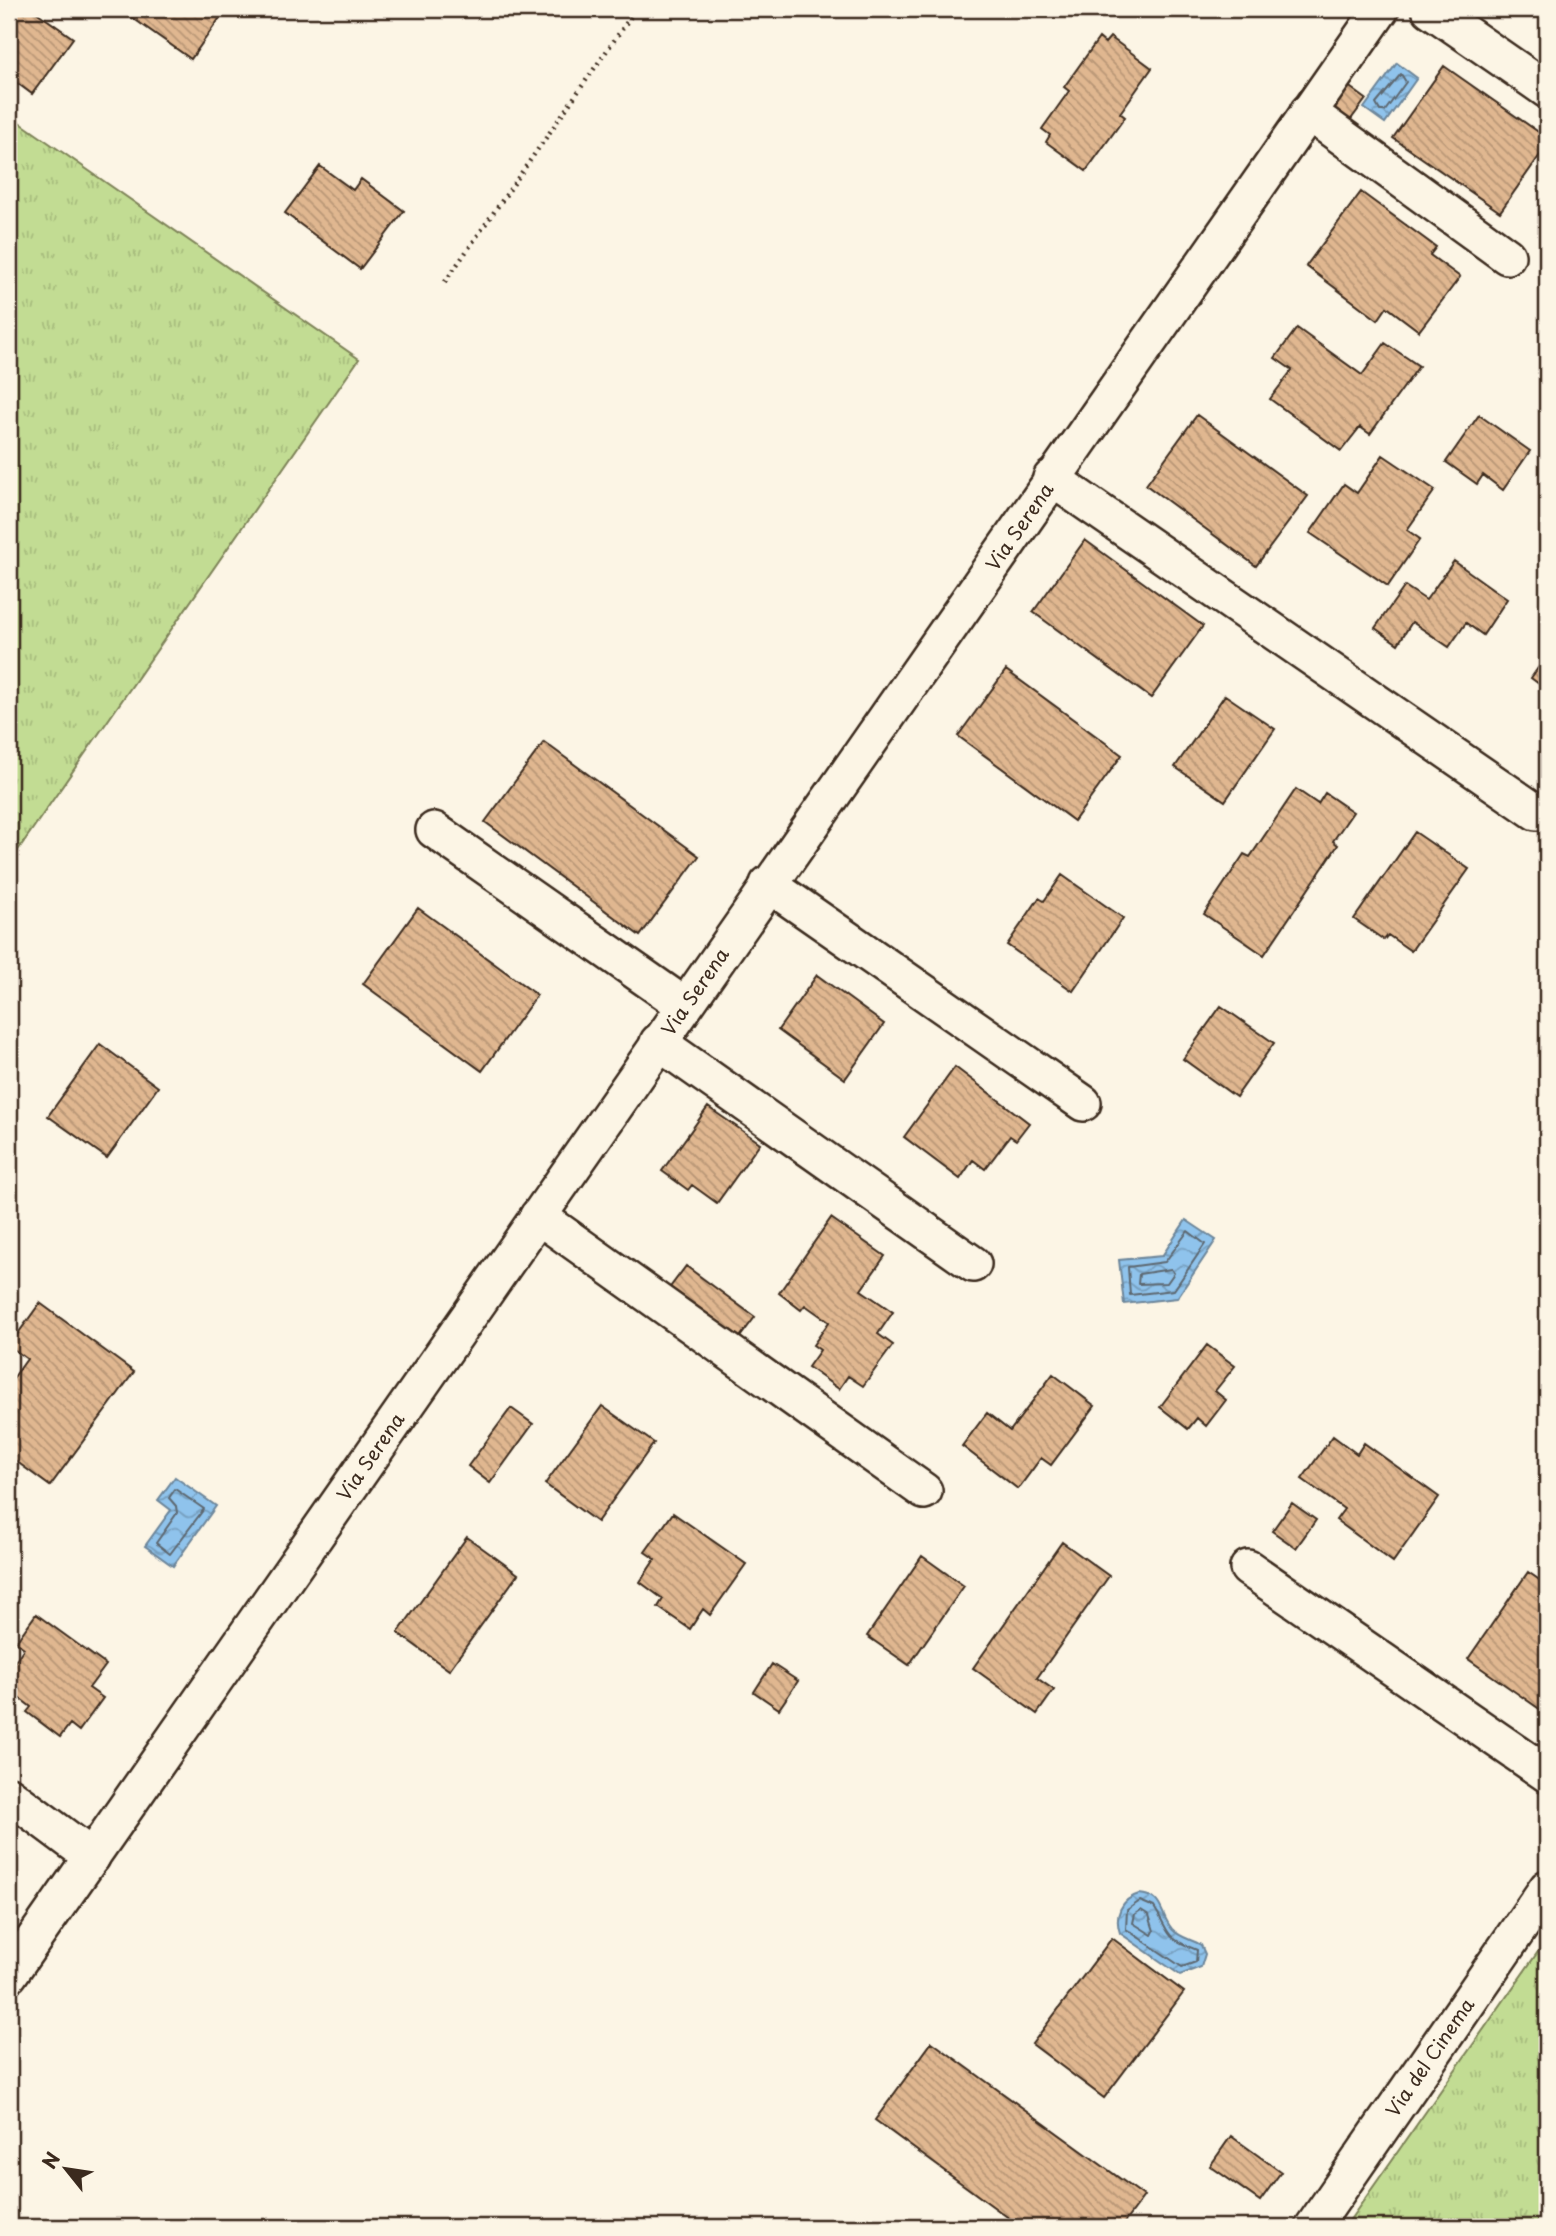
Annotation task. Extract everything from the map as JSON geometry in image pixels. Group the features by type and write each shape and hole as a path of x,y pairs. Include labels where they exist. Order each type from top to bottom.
{"street":[{"name":"Via Serena","path":"9,1975 1051,478 1381,9"},
{"path":"1430,9 1547,90"},
{"path":"1308,111 1507,256"},
{"path":"1051,478 1536,812"},
{"path":"434,830 684,1004"},
{"path":"768,884 1083,1103"},
{"path":"658,1042 973,1264"},
{"path":"538,1216 924,1491"},
{"path":"1248,1568 1547,1774"},
{"path":"9,1796 92,1857"},
{"name":"Via del Cinema","path":"1313,2227 1547,1888"}],"path":[{"path":"445,282 636,9"}],"green space":[{"path":"9,115 359,359 9,863"},
{"path":"1547,1939 1547,2227 1345,2227"}],"water":[{"path":"1397,63 1417,78 1385,123 1364,108"},
{"path":"1186,1220 1216,1240 1177,1298 1124,1304 1119,1260 1162,1256"},
{"path":"175,1477 216,1506 173,1566 145,1546 171,1510 158,1500"},
{"path":"1147,1895 1157,1902 1175,1932 1201,1945 1205,1954 1201,1967 1180,1975 1120,1933 1120,1909 1133,1896"}],"building":[{"path":"9,9 32,9 73,38 32,94 9,77"},
{"path":"120,9 226,9 191,59"},
{"path":"1110,37 1152,68 1120,113 1125,117 1086,171 1046,142 1050,135 1042,129 1069,91 1064,87 1099,38 1105,43"},
{"path":"1444,66 1547,138 1547,145 1500,212 1393,138"},
{"path":"1347,85 1366,99 1346,126 1327,112"},
{"path":"320,166 353,190 361,179 404,211 360,269 285,213"},
{"path":"1361,192 1436,247 1430,255 1460,277 1419,331 1387,307 1378,320 1306,266"},
{"path":"1297,328 1362,375 1385,343 1419,366 1370,434 1360,427 1341,451 1270,399 1292,370 1275,358"},
{"path":"1197,415 1308,496 1256,566 1146,485"},
{"path":"1479,415 1530,451 1503,490 1483,475 1477,484 1446,462"},
{"path":"1383,455 1435,490 1407,530 1420,539 1388,586 1310,533 1344,484 1357,493"},
{"path":"1085,540 1203,626 1151,698 1033,612"},
{"path":"1454,561 1507,599 1483,635 1466,623 1449,647 1412,622 1398,644 1375,628 1405,586 1426,600"},
{"path":"1547,655 1547,690 1531,678"},
{"path":"1006,670 1122,755 1074,821 958,736"},
{"path":"1225,695 1275,729 1225,801 1175,767"},
{"path":"544,742 699,856 640,936 485,822"},
{"path":"1296,789 1318,804 1325,793 1353,812 1333,841 1338,845 1264,955 1204,914 1244,854 1250,857"},
{"path":"1415,832 1469,869 1411,951 1388,935 1384,940 1354,919"},
{"path":"1062,875 1123,918 1073,991 1007,945 1039,898 1044,901"},
{"path":"418,908 537,995 482,1071 363,984"},
{"path":"817,975 884,1024 845,1079 778,1030"},
{"path":"1221,1006 1274,1043 1236,1097 1183,1059"},
{"path":"100,1044 158,1087 107,1158 48,1116"},
{"path":"955,1067 1029,1123 1016,1140 1010,1136 985,1169 973,1160 960,1179 904,1137"},
{"path":"708,1107 760,1143 717,1203 692,1185 688,1190 662,1171"},
{"path":"831,1218 885,1256 861,1290 893,1312 878,1334 893,1345 863,1386 848,1376 839,1389 808,1367 820,1350 813,1345 829,1322 805,1305 801,1310 779,1293"},
{"path":"686,1266 755,1317 737,1341 668,1290"},
{"path":"40,1303 134,1372 50,1486 9,1456 9,1384 27,1359 9,1346"},
{"path":"1207,1345 1235,1366 1215,1391 1226,1400 1206,1426 1197,1418 1188,1429 1160,1407"},
{"path":"1053,1374 1095,1406 1051,1465 1041,1458 1018,1489 962,1446 987,1413 1010,1431"},
{"path":"602,1406 654,1443 597,1522 545,1484"},
{"path":"511,1408 533,1424 490,1483 468,1466"},
{"path":"1333,1436 1357,1454 1364,1443 1439,1497 1393,1562 1336,1520 1344,1509 1302,1479"},
{"path":"1292,1503 1316,1520 1296,1548 1272,1531"},
{"path":"673,1513 746,1564 710,1615 703,1609 690,1629 658,1607 663,1599 640,1582 655,1559 645,1552"},
{"path":"467,1537 518,1574 449,1670 398,1633"},
{"path":"1062,1542 1109,1576 1037,1678 1054,1690 1037,1714 973,1668"},
{"path":"922,1556 964,1586 909,1665 867,1636"},
{"path":"1528,1572 1547,1585 1547,1700 1541,1710 1468,1659"},
{"path":"36,1614 106,1665 89,1688 103,1698 79,1731 70,1724 60,1737 27,1712 31,1707 9,1690 9,1670 24,1648 16,1642"},
{"path":"772,1664 798,1681 779,1709 754,1692"},
{"path":"1112,1938 1184,1992 1104,2098 1032,2044"},
{"path":"932,2042 1144,2196 1121,2227 1021,2227 875,2120"},
{"path":"1231,2136 1281,2172 1260,2201 1210,2166"}]}
